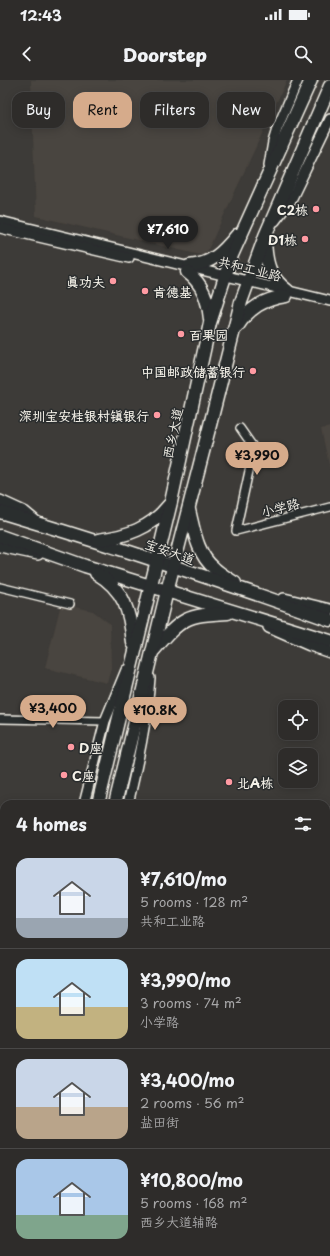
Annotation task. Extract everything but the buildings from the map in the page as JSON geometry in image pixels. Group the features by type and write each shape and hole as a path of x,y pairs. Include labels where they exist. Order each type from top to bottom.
{"main road":[{"name":"西乡大道","path":"99,800 171,502 210,323 232,255 311,80"},
{"path":"116,800 167,591 241,302 265,236 330,86"},
{"path":"210,323 207,300 188,269 212,260 229,244 245,225"},
{"path":"233,333 242,319 258,304 287,293 271,274 266,253 265,236"},
{"path":"0,501 24,512 38,523"},
{"path":"95,540 123,536 141,529 158,518 171,502"},
{"path":"189,508 196,540 208,563 214,569 248,591 330,610"},
{"name":"宝安大道","path":"0,512 95,540 330,620"},
{"path":"0,536 85,566 330,641"},
{"path":"0,546 85,566 101,576 117,590 127,606 130,617 134,652"},
{"path":"152,653 174,628 190,617 210,614 239,613 310,645 330,652"}],"street":[{"path":"267,178 273,142 277,129 298,80"},
{"path":"265,236 291,200 330,118"},
{"name":"共和工业路","path":"0,221 247,284 330,301"},
{"name":"共和工业路","path":"0,228 188,269"},
{"name":"共和工业路","path":"287,293 330,307"},
{"name":"小学路","path":"240,428 254,448 236,531 330,506"},
{"path":"0,587 70,604"},
{"path":"85,800 105,721 134,652"},
{"path":"129,800 146,717 152,653"},
{"path":"0,719 105,721"}],"shaded area":[{"path":"31,80 287,80 275,106 275,92 217,92 217,128 265,128 205,256 36,216 33,128 65,128 65,92 31,92"},
{"path":"330,427 330,469 321,429"},
{"path":"61,604 93,611 110,624 111,668 107,683 45,668"}],"place":[{"name":"C2栋","path":"316,209"},
{"name":"D1栋","path":"305,239"},
{"name":"真功夫","path":"113,281"},
{"name":"肯德基","path":"145,291"},
{"name":"百果园","path":"181,334"},
{"name":"中国邮政储蓄银行","path":"253,371"},
{"name":"深圳宝安桂银村镇银行","path":"157,415"},
{"name":"D座","path":"71,747"},
{"name":"C座","path":"64,775"},
{"name":"北A栋","path":"229,782"}]}
